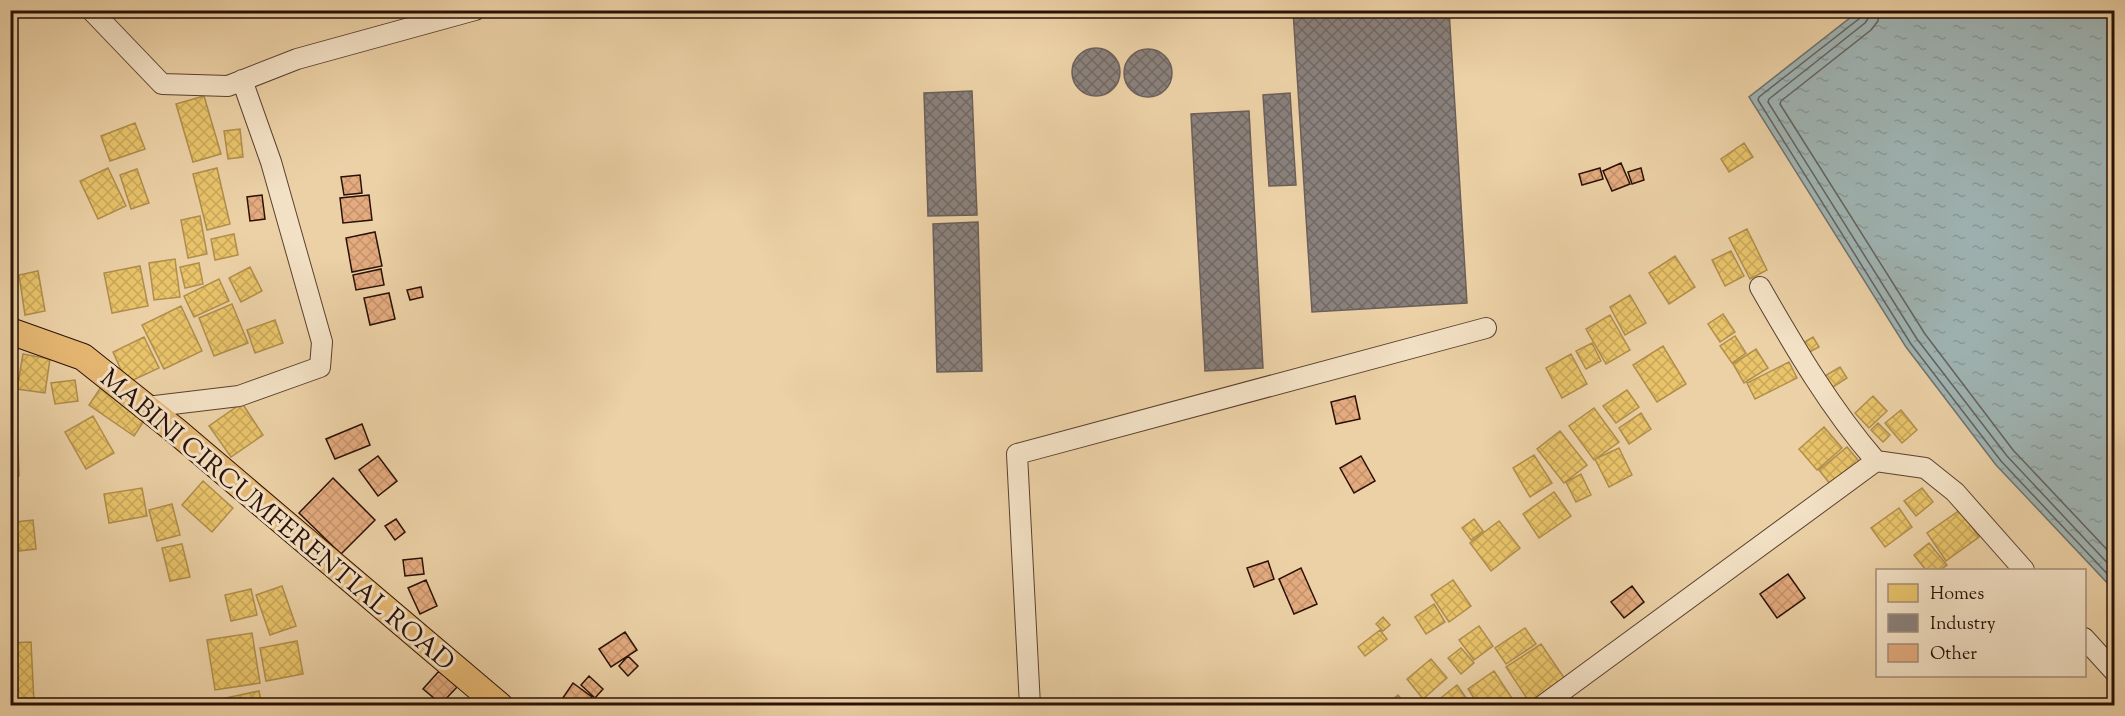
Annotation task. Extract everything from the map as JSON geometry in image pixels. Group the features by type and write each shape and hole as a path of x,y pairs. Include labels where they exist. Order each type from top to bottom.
{"main road":[{"name":"MABINI CIRCUMFERENTIAL ROAD","path":"10,331 83,357 147,407 500,705"}],"street":[{"path":"91,10 162,84 228,86 297,59 475,10"},
{"path":"147,407 239,396 320,367 322,342 272,162 242,80"},
{"path":"1760,287 1813,377 1849,430 1876,461 1925,468 1955,492 2023,569"},
{"path":"1030,705 1017,454 1486,328"},
{"path":"1542,705 1876,461"},
{"path":"2086,639 2115,672"}],"water":[{"path":"1860,10 2114,11 2114,590 1996,465 1906,347 1749,97"}],"building: Homes":[{"path":"204,96 221,154 193,162 176,104"},
{"path":"135,123 145,149 110,161 101,136"},
{"path":"240,129 243,157 228,159 224,131"},
{"path":"1744,143 1753,157 1729,172 1721,159"},
{"path":"108,168 126,206 98,219 80,181"},
{"path":"217,168 230,224 207,230 193,174"},
{"path":"137,169 149,203 131,209 120,175"},
{"path":"200,216 207,254 188,258 181,220"},
{"path":"1747,229 1767,270 1750,279 1729,238"},
{"path":"234,234 238,255 215,260 211,239"},
{"path":"1731,251 1744,276 1725,286 1712,260"},
{"path":"1675,256 1695,287 1669,304 1649,273"},
{"path":"175,259 180,297 154,300 149,263"},
{"path":"199,263 203,284 185,288 180,267"},
{"path":"140,266 148,306 112,313 104,273"},
{"path":"250,267 262,291 241,302 229,278"},
{"path":"38,271 45,311 25,315 19,275"},
{"path":"219,279 229,301 194,317 184,296"},
{"path":"1630,295 1646,323 1625,335 1610,307"},
{"path":"232,304 248,343 214,356 199,318"},
{"path":"181,306 202,351 164,369 142,325"},
{"path":"1723,314 1735,332 1720,342 1708,324"},
{"path":"1610,315 1630,350 1606,364 1586,329"},
{"path":"275,320 283,343 255,353 247,330"},
{"path":"1735,336 1746,353 1732,363 1720,346"},
{"path":"144,337 159,368 127,383 113,352"},
{"path":"1813,337 1819,347 1804,355 1798,346"},
{"path":"10,340 20,343 10,371"},
{"path":"1592,343 1601,361 1586,369 1576,351"},
{"path":"1663,346 1686,384 1657,402 1633,365"},
{"path":"1756,349 1768,368 1744,383 1733,364"},
{"path":"23,354 50,359 45,393 17,389"},
{"path":"1571,354 1587,384 1562,398 1546,368"},
{"path":"1789,362 1797,378 1755,399 1747,383"},
{"path":"1840,367 1847,378 1830,389 1823,377"},
{"path":"75,380 78,401 55,404 51,383"},
{"path":"103,384 148,415 134,436 89,405"},
{"path":"1627,390 1639,407 1616,423 1603,406"},
{"path":"1873,396 1887,411 1869,428 1855,413"},
{"path":"242,403 263,435 231,457 209,426"},
{"path":"1594,408 1619,442 1594,460 1569,426"},
{"path":"1901,410 1917,430 1902,443 1885,423"},
{"path":"1641,413 1651,429 1629,444 1619,428"},
{"path":"93,416 114,453 86,469 65,432"},
{"path":"1878,423 1890,435 1883,442 1871,430"},
{"path":"1824,427 1842,448 1817,470 1799,449"},
{"path":"1560,431 1587,465 1564,483 1537,449"},
{"path":"18,445 19,476 10,476 10,446"},
{"path":"1847,447 1863,466 1835,490 1819,470"},
{"path":"1619,448 1632,475 1609,487 1595,459"},
{"path":"1534,455 1552,483 1530,497 1513,468"},
{"path":"1581,474 1591,495 1576,502 1566,482"},
{"path":"203,481 233,508 212,532 182,505"},
{"path":"142,488 147,516 109,523 104,494"},
{"path":"1922,488 1933,502 1916,516 1904,501"},
{"path":"1554,492 1571,516 1539,538 1523,514"},
{"path":"172,504 180,535 157,541 149,510"},
{"path":"1899,508 1912,527 1885,547 1871,528"},
{"path":"1960,510 1979,537 1946,561 1927,533"},
{"path":"1474,519 1483,531 1471,540 1462,528"},
{"path":"33,520 36,549 19,551 16,522"},
{"path":"1499,521 1520,548 1491,571 1470,543"},
{"path":"1929,543 1947,565 1941,569 1925,569 1914,555"},
{"path":"182,544 190,577 170,581 162,548"},
{"path":"1453,580 1471,606 1449,622 1431,595"},
{"path":"282,586 296,626 270,635 256,595"},
{"path":"251,589 257,615 231,621 225,595"},
{"path":"1434,604 1445,622 1426,634 1415,617"},
{"path":"1383,617 1390,625 1383,631 1376,624"},
{"path":"1479,626 1493,646 1474,660 1459,640"},
{"path":"1525,628 1536,644 1506,664 1495,648"},
{"path":"1380,630 1387,639 1365,656 1358,647"},
{"path":"252,633 260,683 215,690 207,640"},
{"path":"297,641 303,674 266,681 260,648"},
{"path":"31,642 34,702 10,704 10,643"},
{"path":"1541,644 1565,679 1530,703 1506,667"},
{"path":"1461,648 1474,663 1461,674 1448,658"},
{"path":"1431,659 1447,678 1423,699 1407,679"},
{"path":"1494,671 1517,706 1479,706 1468,689"},
{"path":"1457,685 1472,706 1432,705"},
{"path":"259,691 262,706 217,706 216,700"},
{"path":"1398,695 1407,706 1385,706"},
{"path":"2109,695 2114,701 2114,706 2099,706"}],"building: Industry":[{"path":"1293,10 1449,10 1467,303 1312,312"},
{"path":"1091,48 1101,48 1113,55 1120,67 1120,77 1113,89 1101,96 1091,96 1076,85 1072,77 1072,67 1083,52"},
{"path":"1148,49 1165,56 1172,73 1165,90 1148,97 1131,90 1124,73 1131,56"},
{"path":"972,91 977,215 928,216 924,93"},
{"path":"1290,93 1296,185 1269,186 1263,95"},
{"path":"1249,111 1263,368 1205,371 1191,114"},
{"path":"978,222 982,371 937,372 933,224"}],"building: Other":[{"path":"1621,163 1630,184 1612,191 1603,171"},
{"path":"1600,168 1603,179 1582,185 1579,174"},
{"path":"1641,168 1644,180 1632,184 1628,172"},
{"path":"360,175 362,193 344,195 341,177"},
{"path":"262,195 265,219 250,221 247,197"},
{"path":"369,195 372,220 343,223 340,198"},
{"path":"375,232 382,266 352,272 346,238"},
{"path":"381,269 384,285 356,290 353,275"},
{"path":"421,287 423,297 410,300 407,290"},
{"path":"389,293 395,319 370,325 364,298"},
{"path":"1355,396 1360,419 1336,424 1331,402"},
{"path":"362,424 370,445 335,459 326,439"},
{"path":"378,456 397,481 378,496 359,470"},
{"path":"1361,456 1375,481 1354,493 1340,468"},
{"path":"333,478 375,520 341,554 299,513"},
{"path":"396,519 405,532 395,540 385,526"},
{"path":"422,558 424,574 405,576 403,560"},
{"path":"1268,561 1274,579 1254,587 1247,568"},
{"path":"1301,568 1317,604 1294,614 1279,579"},
{"path":"1788,574 1805,598 1777,618 1760,594"},
{"path":"426,580 437,606 420,614 408,588"},
{"path":"1632,586 1644,602 1624,618 1611,602"},
{"path":"625,632 637,650 611,667 599,649"},
{"path":"628,656 638,666 628,676 619,666"},
{"path":"439,671 457,687 441,704 423,689"},
{"path":"589,676 603,689 595,698 581,685"},
{"path":"573,683 592,697 585,706 565,706 560,702"}]}
